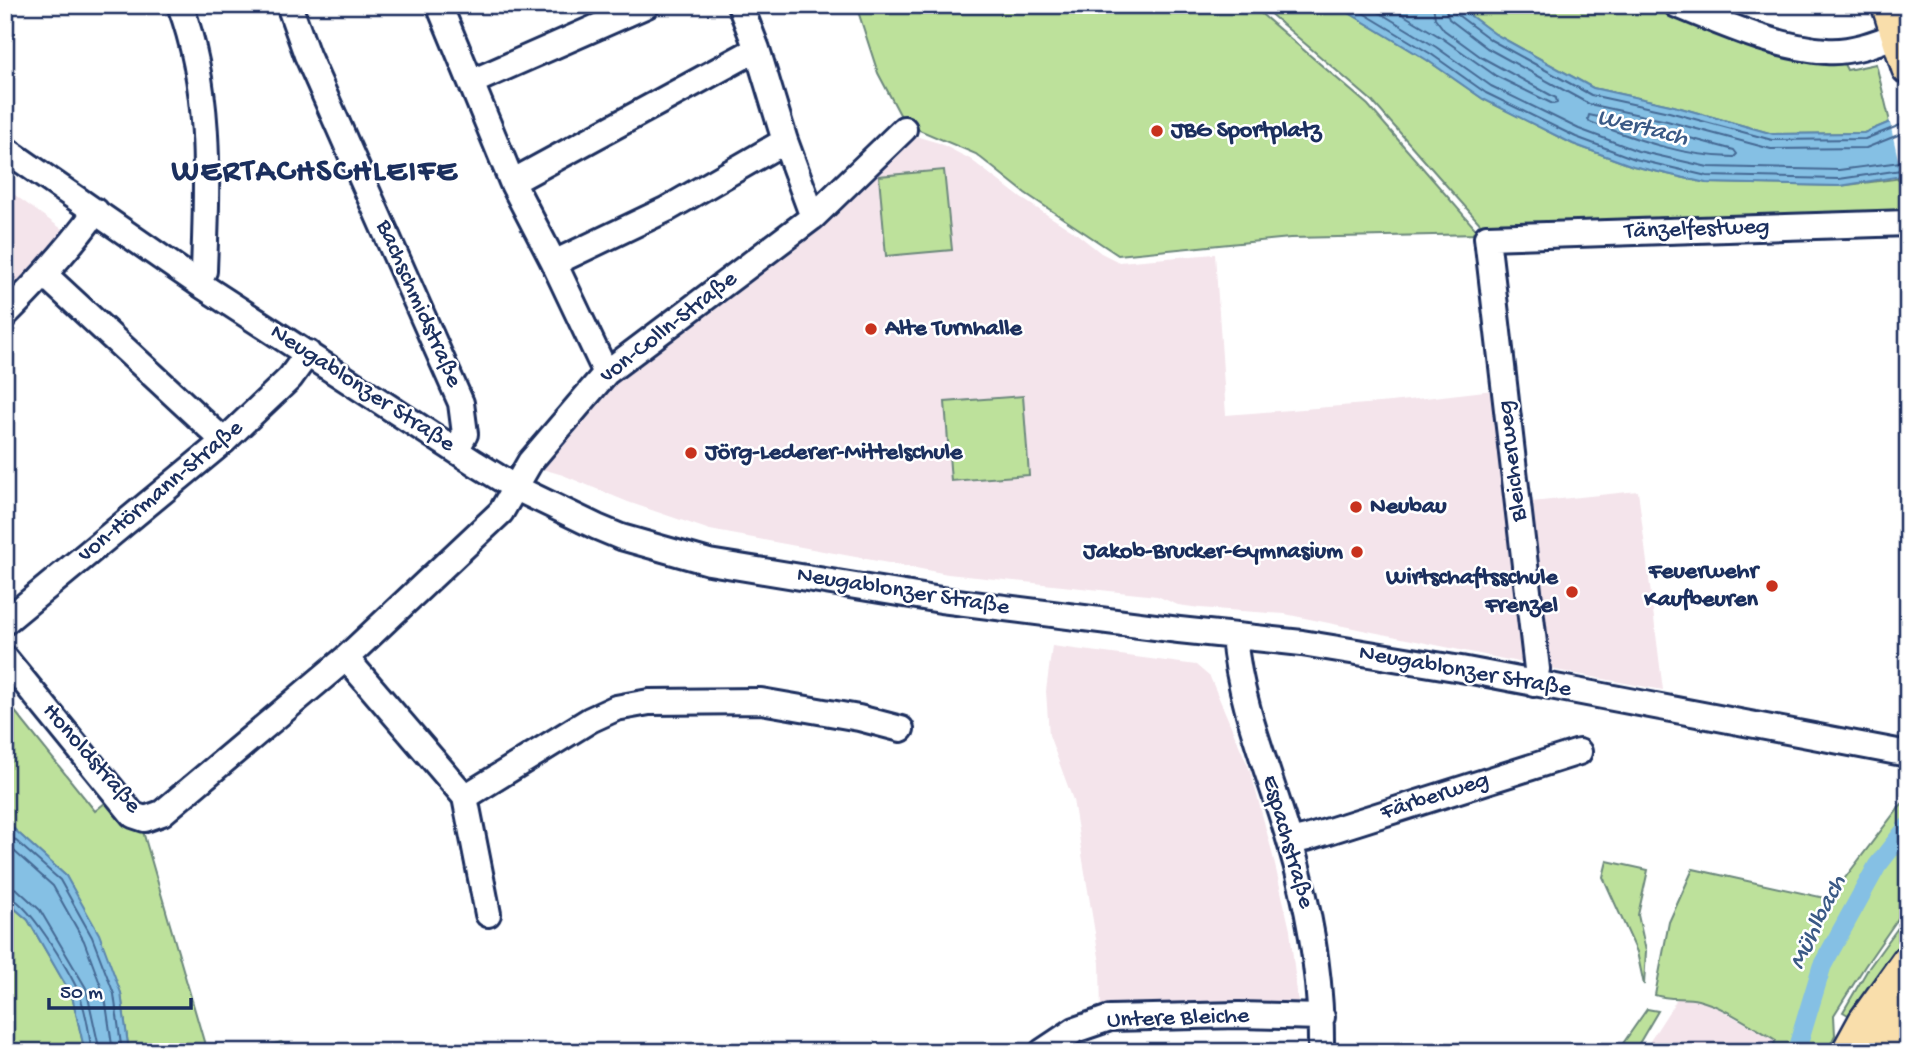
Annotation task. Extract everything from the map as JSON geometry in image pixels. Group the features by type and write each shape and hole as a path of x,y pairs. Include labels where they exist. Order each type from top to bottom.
{"main road":[{"path":"1848,1052 1865,1021 1908,961"},
{"path":"1881,1052 1908,1009"}],"street":[{"path":"180,5 202,92 207,166 204,271 198,283"},
{"name":"Bachschmidstraße","path":"289,5 307,55 461,403 465,434 456,450"},
{"path":"439,5 512,182 606,373"},
{"path":"472,82 647,5"},
{"path":"740,5 813,217"},
{"path":"1677,5 1775,42 1828,52 1900,40"},
{"path":"512,182 757,50"},
{"name":"von-Colln-Straße","path":"153,818 346,659 501,512 530,462 606,373 813,217 904,129"},
{"path":"554,263 667,209 785,141"},
{"name":"Neugablonzer Straße","path":"5,149 198,283 514,487 621,537 709,562 941,600 1302,643 1461,669 1908,754"},
{"path":"5,316 78,237 96,211"},
{"name":"Tänzelfestweg","path":"1487,237 1908,223"},
{"name":"Bleicherweg","path":"1487,237 1537,669 1534,684"},
{"path":"45,275 224,441"},
{"name":"von-Hörmann-Straße","path":"5,622 224,441 290,378 308,353"},
{"name":"Espachstraße","path":"1234,636 1241,684 1290,842 1311,928 1322,1017 1321,1052"},
{"name":"Honoldstraße","path":"5,658 133,815 145,820 153,818"},
{"path":"346,659 465,797 488,914"},
{"path":"465,797 590,720 616,708 649,702 761,701 859,718 901,729"},
{"name":"Färberweg","path":"1290,842 1579,752"},
{"name":"Untere Bleiche","path":"1042,1052 1075,1030 1111,1017 1322,1017"}],"shaded area":[{"path":"905,133 939,143 970,159 1021,198 1101,253 1119,262 1215,254 1226,415 1391,402 1502,389 1533,665 1285,614 1200,608 1178,605 1157,596 948,574 710,530 532,466 608,375"},
{"path":"5,188 73,237 5,311"},
{"path":"1638,491 1663,690 1539,667 1522,503"},
{"path":"1052,646 1196,665 1210,677 1251,773 1271,848 1290,930 1299,1011 1101,1016 1100,963 1073,800 1049,735 1046,691"},
{"path":"1677,999 1697,999 1712,1005 1776,1040 1770,1052 1643,1052"}],"green space":[{"name":"JBG Sportplatz","path":"856,5 1251,5 1368,105 1480,234 1290,238 1118,255 1025,193 976,154 905,124 878,73"},
{"path":"1260,5 1336,5 1427,60 1483,99 1573,144 1633,166 1706,183 1840,186 1902,178 1908,202 1908,216 1490,235 1372,101"},
{"path":"1456,5 1661,5 1743,36 1840,56 1847,70 1876,64 1890,122 1864,133 1773,134 1670,105 1593,88 1495,34"},
{"path":"944,170 952,250 886,256 879,176"},
{"path":"1023,396 1029,475 951,481 945,402"},
{"path":"5,699 95,811 111,798 142,828 207,1052 129,1052 121,993 66,876 5,821"},
{"path":"1908,798 1908,904 1834,1015 1835,1035 1827,1052 1770,1052 1776,1040 1728,1012 1698,1000 1655,995 1669,922 1693,869 1829,899"},
{"path":"1607,861 1648,870 1638,915 1646,951 1644,985 1637,952 1603,877"},
{"path":"5,900 28,920 72,996 85,1052 5,1052"},
{"path":"1908,914 1908,932 1850,1016 1843,1012 1868,969"},
{"path":"1647,1009 1658,1011 1634,1052 1617,1052"},
{"path":"281,1042 294,1052 245,1052"}],"water":[{"name":"Wertach","path":"1336,5 1456,5 1495,34 1593,88 1670,105 1773,134 1864,133 1890,122 1908,175 1840,186 1706,183 1633,166 1573,144 1483,99 1427,60"},
{"path":"5,821 66,876 99,934 121,993 129,1052 85,1052 72,996 28,920 5,900"}],"pier":[{"path":"1908,110 1908,179 1903,181 1889,119"}],"waterway":[{"name":"Mühlbach","path":"1796,1052 1822,966 1877,866 1908,826"}],"place":[{"name":"JBG Sportplatz","path":"1157,131"},
{"name":"Alte Turnhalle","path":"871,329"},
{"name":"Jörg-Lederer-Mittelschule","path":"691,453"},
{"name":"Neubau","path":"1356,507"},
{"name":"Jakob-Brucker-Gymnasium","path":"1357,552"},
{"name":"Feuerwehr Kaufbeuren","path":"1772,586"},
{"name":"Wirtschaftsschule Frenzel","path":"1572,592"}],"district":[{"name":"WERTACHSCHLEIFE","path":"315,173"}]}
